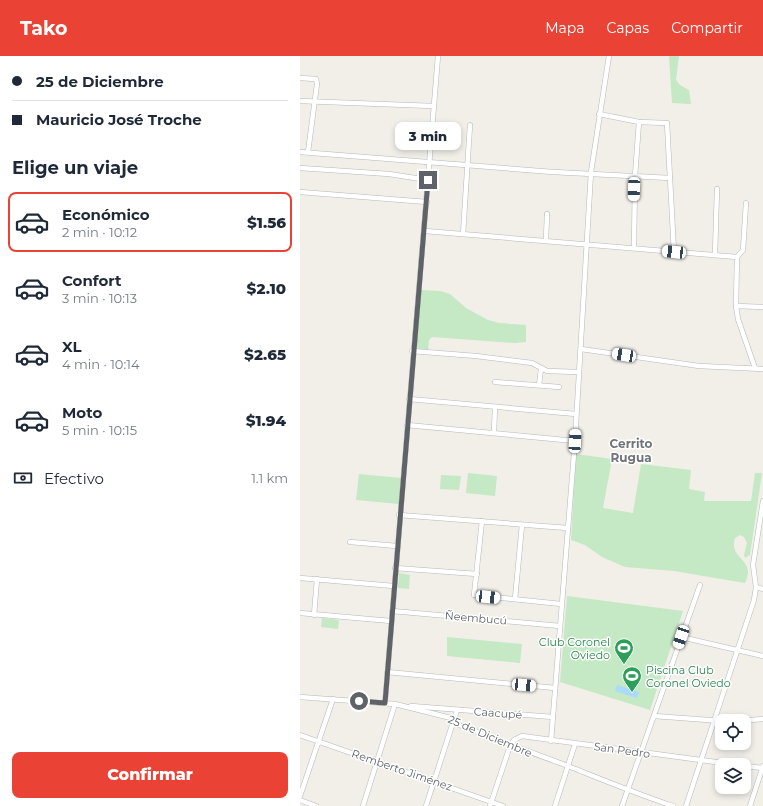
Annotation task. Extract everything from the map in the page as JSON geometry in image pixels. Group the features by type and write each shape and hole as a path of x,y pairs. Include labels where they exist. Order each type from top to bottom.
{"street":[{"path":"385,703 412,351 425,231 433,106 438,56"},
{"path":"551,741 575,441 591,174 609,56"},
{"path":"300,78 316,79 315,102 308,152"},
{"path":"300,101 433,106"},
{"path":"599,114 640,122 667,123 674,252"},
{"path":"634,248 635,176 640,122"},
{"path":"463,234 470,125"},
{"path":"300,152 591,174 670,178"},
{"path":"300,168 389,174 428,180"},
{"path":"715,255 717,189"},
{"path":"300,192 426,202"},
{"path":"746,203 743,250 736,257 736,306 738,319 755,368"},
{"path":"546,240 547,214"},
{"path":"425,231 736,257"},
{"path":"736,306 763,307"},
{"path":"581,349 699,366 755,368 763,370"},
{"path":"412,351 476,356 532,363 541,370 579,372"},
{"path":"539,385 541,370"},
{"path":"495,382 559,387"},
{"path":"409,399 576,414"},
{"path":"494,432 495,407"},
{"path":"407,425 494,432 575,441"},
{"path":"686,806 754,600 756,587 753,566 763,501"},
{"path":"399,515 568,528"},
{"path":"482,521 474,596 561,604"},
{"path":"514,599 522,525"},
{"path":"350,542 397,546"},
{"path":"395,568 476,574"},
{"path":"300,578 394,586"},
{"path":"314,615 317,579"},
{"path":"622,806 700,585"},
{"path":"756,587 763,589"},
{"name":"Ñeembucú","path":"392,611 560,626"},
{"path":"300,613 391,621"},
{"path":"681,637 763,656"},
{"path":"387,672 555,688"},
{"name":"25 de Diciembre","path":"300,697 395,704 451,718 454,723 510,746 568,766 627,791 674,806"},
{"path":"300,796 333,699"},
{"path":"363,806 395,704"},
{"name":"Caacupé","path":"395,704 553,717"},
{"path":"426,806 457,710"},
{"path":"654,716 714,721"},
{"path":"751,720 763,719"},
{"name":"Remberto Jiménez","path":"300,735 434,781 491,804 503,806"},
{"name":"San Pedro","path":"510,746 514,740 522,736 715,763"},
{"path":"555,806 575,744"},
{"path":"491,804 510,746"},
{"path":"750,806 763,767 751,766"},
{"path":"300,800 316,806"}],"green space":[{"path":"669,56 679,56 676,80 680,85 689,90 691,104 672,103"},
{"path":"421,290 440,291 450,294 466,308 488,320 499,323 526,325 526,342 515,343 432,337 429,340 428,350 415,348"},
{"path":"576,454 612,459 603,508 633,513 641,464 691,470 689,489 705,492 704,501 751,501 755,473 762,473 750,555 745,558 744,555 747,543 744,537 740,535 735,538 735,551 748,569 748,575 745,583 674,571 625,567 602,557 585,545 571,540"},
{"path":"468,473 497,476 495,496 466,493"},
{"path":"359,474 401,478 399,504 356,500"},
{"path":"441,475 461,476 459,490 440,489"},
{"path":"399,573 410,575 409,589 398,588"},
{"path":"567,596 683,611 650,710 560,682"},
{"path":"322,618 339,620 338,629 321,627"},
{"path":"447,637 522,644 520,663 447,656"}],"water":[{"path":"617,685 639,692 637,698 615,691"}],"place":[{"name":"Club Coronel Oviedo","path":"624,665"},
{"name":"Piscina Club Coronel Oviedo","path":"632,693"}],"district":[{"name":"Cerrito Rugua","path":"631,451"}],"route":[{"path":"359,701 385,703 412,351 425,231 428,180"}]}
